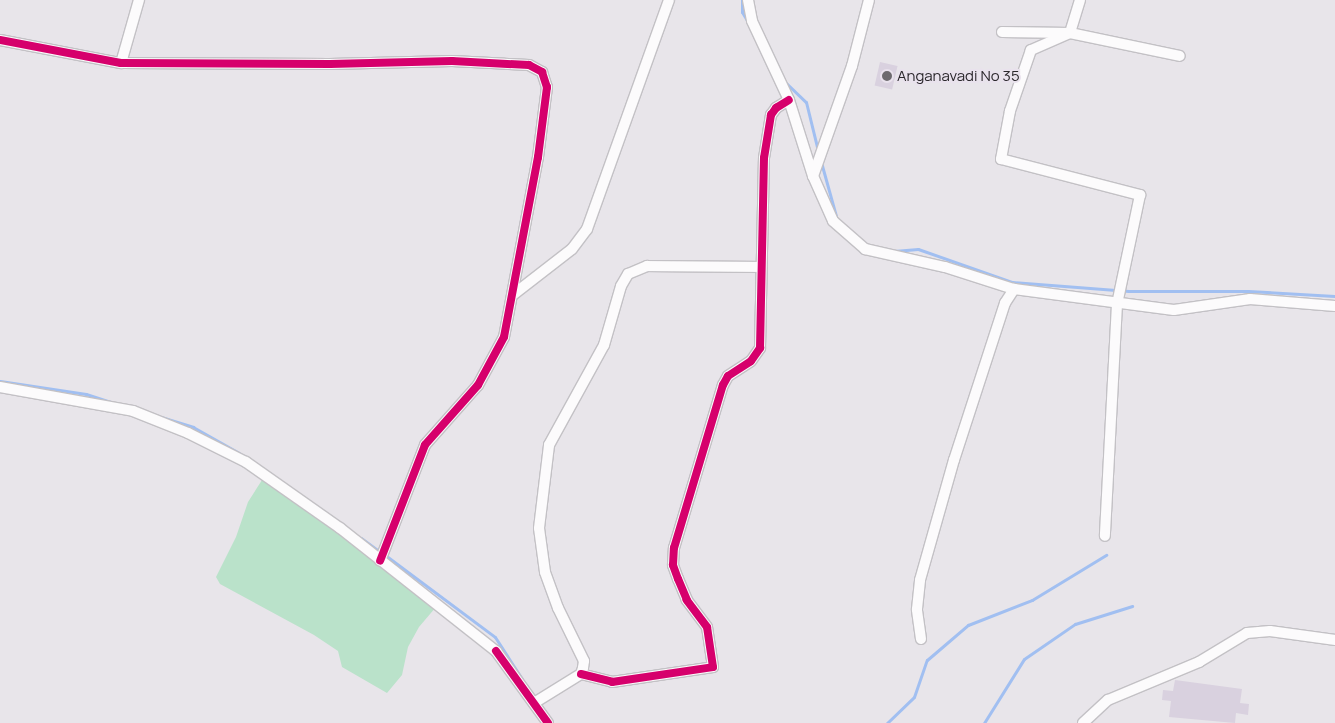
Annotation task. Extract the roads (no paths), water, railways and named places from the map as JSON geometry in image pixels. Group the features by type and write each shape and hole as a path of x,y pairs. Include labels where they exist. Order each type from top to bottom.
{"street":[{"path":"121,62 138,0"},
{"path":"514,294 572,249 587,229 670,0"},
{"path":"748,0 752,21 789,100 813,176 833,221 865,249 945,267 1014,289 1117,304 1174,310 1250,299 1335,306"},
{"path":"813,176 852,66 869,0"},
{"path":"1080,0 1070,33 1031,50 1010,111 1000,159 1140,194 1117,304 1105,536"},
{"path":"1002,32 1070,33 1180,56"},
{"path":"0,40 121,62 330,64 452,60 537,68 542,72 547,87 538,158 514,294 504,337 478,385 425,445 414,467 389,543 381,559"},
{"path":"580,674 612,682 713,666 707,627 687,600 678,579 673,565 674,548 723,384 728,376 751,361 760,348 760,266 764,158 770,124 776,108 789,100"},
{"path":"534,703 580,674 584,661 558,608 539,551 540,520 549,445 604,345 628,274 659,264 760,266"},
{"path":"921,640 916,608 920,580 954,460 1006,303 1014,289"},
{"path":"0,387 132,411 188,433 246,462 340,528 496,651 548,723"},
{"path":"1083,723 1108,700 1199,662 1247,633 1270,631 1335,640"}],"waterway":[{"path":"742,0 742,12 748,22"},
{"path":"784,81 806,102 818,151"},
{"path":"821,162 836,216"},
{"path":"894,251 918,249 1012,282 1129,291 1248,291 1335,296"},
{"path":"0,381 86,394 114,403"},
{"path":"161,417 193,427 239,453"},
{"path":"361,538 380,552"},
{"path":"385,555 495,637 522,679"},
{"path":"887,723 914,697 927,660 968,625 1032,600 1106,555"},
{"path":"984,723 1024,659 1075,624 1132,606"}],"place":[{"name":"Anganavadi No 35","path":"887,76"}]}
